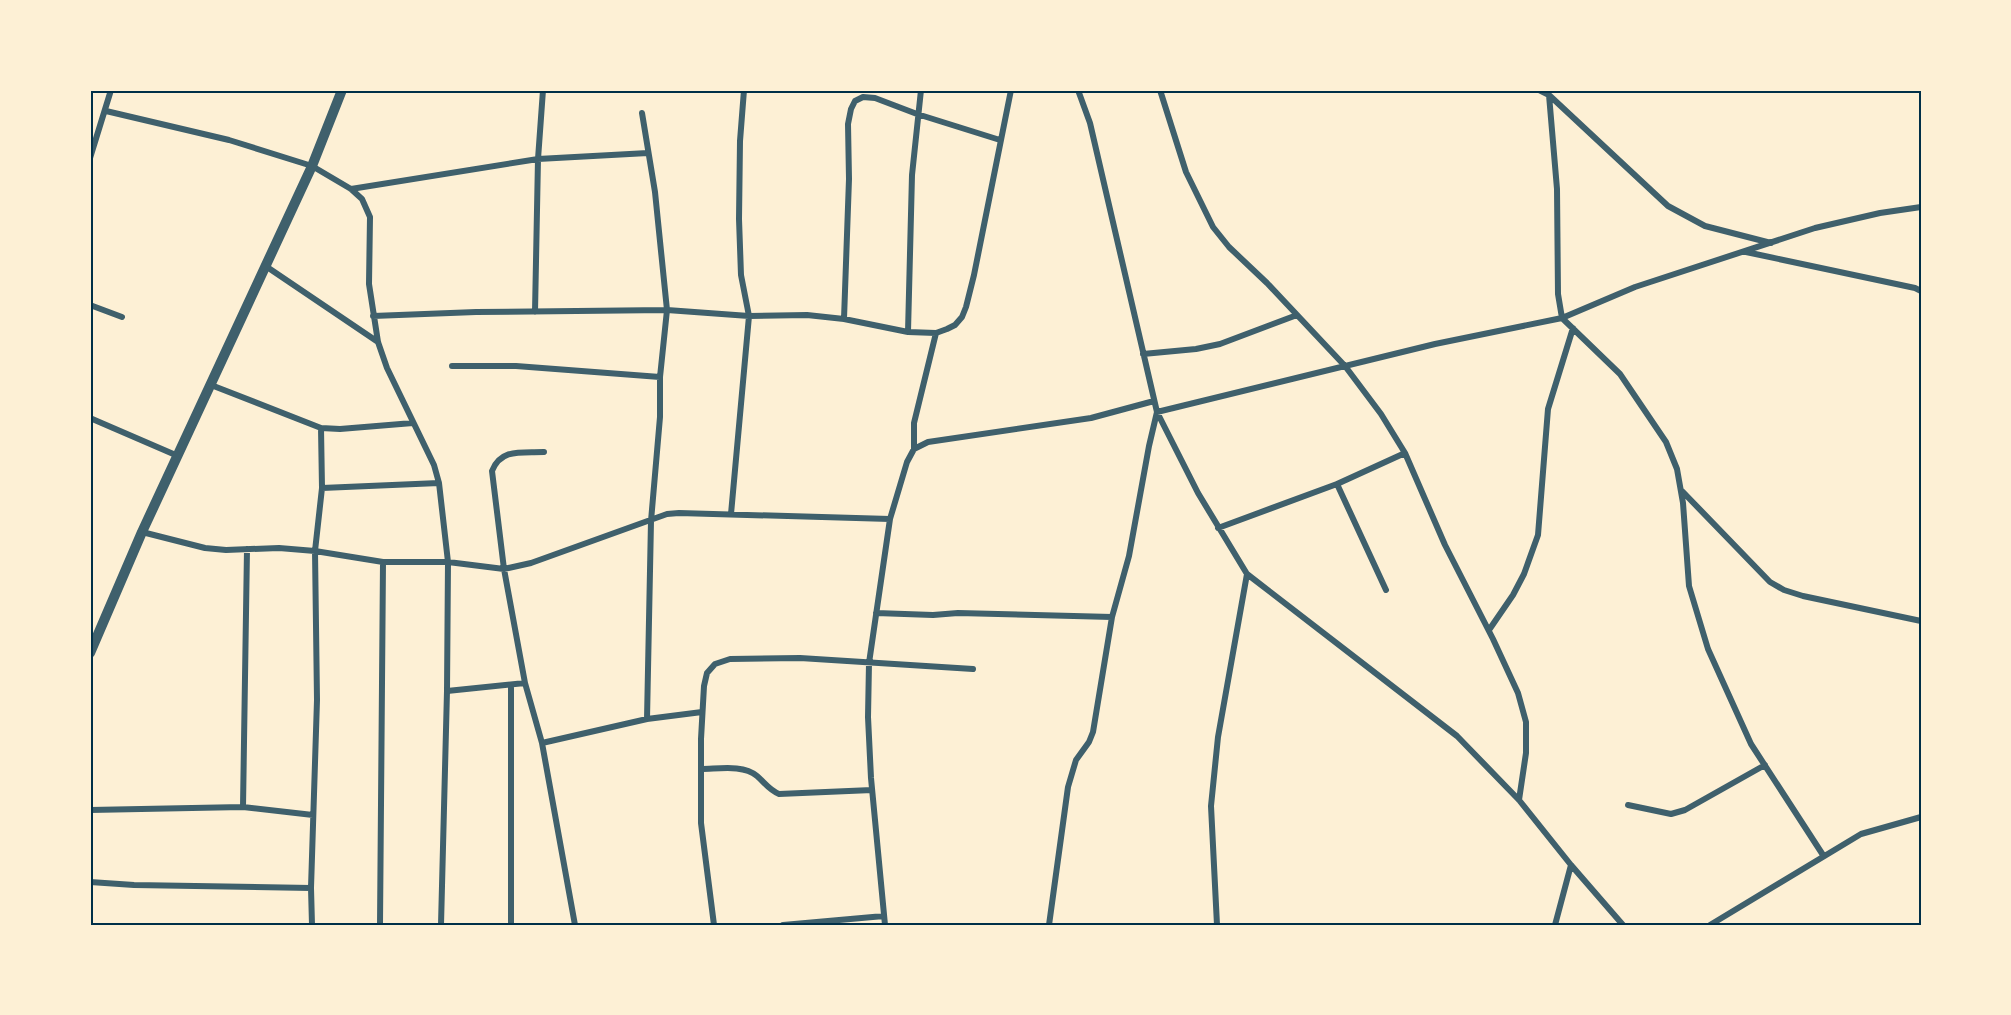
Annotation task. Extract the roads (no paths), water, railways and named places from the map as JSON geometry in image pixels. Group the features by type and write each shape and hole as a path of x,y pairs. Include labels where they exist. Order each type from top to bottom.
{"street":[{"path":"90,158 93,136 106,111 111,90"},
{"path":"90,653 142,532 267,267 312,166 342,90"},
{"path":"535,312 538,159 543,90"},
{"path":"731,514 749,315 741,275 739,219 740,141 744,90"},
{"path":"908,332 912,175 921,90"},
{"path":"373,316 667,310 749,315 807,315 843,319 908,332 936,333 955,325 962,317 966,307 1011,90"},
{"path":"1078,90 1090,123 1157,412 1218,528 1247,574 1458,736 1519,800 1623,925"},
{"path":"1160,90 1186,172 1214,227 1229,247 1345,366 1381,414 1405,453 1445,545 1489,630 1518,693 1526,722 1526,753 1519,800"},
{"path":"1539,90 1549,95 1668,206 1704,226 1772,243"},
{"path":"1549,95 1557,189 1558,294 1562,318 1620,374 1666,442 1677,469 1681,489 1689,586 1708,649 1751,744 1823,855"},
{"path":"843,319 849,179 848,124 855,101 875,98 1000,140"},
{"path":"106,111 229,140 312,166 351,189 362,200 370,217 369,284 378,342 387,368 434,465 439,483 448,562 441,925"},
{"path":"642,113 655,192 667,310 660,377 660,417 651,521 647,719"},
{"path":"351,189 538,159 648,153"},
{"path":"1157,412 1435,344 1562,318 1635,287 1815,228 1880,213 1921,207"},
{"path":"1745,252 1921,291"},
{"path":"267,267 378,342"},
{"path":"90,305 122,317"},
{"path":"1143,354 1220,344 1297,315"},
{"path":"1489,630 1513,595 1524,574 1538,535 1548,409 1573,328"},
{"path":"914,449 912,436 915,415 936,333"},
{"path":"452,366 516,366 660,377"},
{"path":"211,385 321,428 340,429 413,423"},
{"path":"885,925 872,790 868,717 869,663 890,519 907,462 914,449 928,442 1091,418 1154,401"},
{"path":"1049,925 1068,787 1076,760 1093,732 1112,617 1129,556 1157,412"},
{"path":"90,418 178,456"},
{"path":"312,925 317,700 315,551 322,488 321,428"},
{"path":"544,452 505,454 496,460 492,471 504,569 525,683 542,742 575,925"},
{"path":"1218,528 1337,484 1405,453"},
{"path":"322,488 439,483"},
{"path":"1337,484 1386,590"},
{"path":"1681,489 1770,582 1784,590 1921,621"},
{"path":"142,532 205,548 279,548 315,551 383,562 448,562 504,569 531,563 667,514 890,519"},
{"path":"243,807 247,549"},
{"path":"380,925 383,562"},
{"path":"1217,925 1211,806 1218,737 1247,574"},
{"path":"876,613 1112,617"},
{"path":"714,925 701,823 701,769 702,712 707,673 715,664 730,659 800,658 973,669"},
{"path":"447,690 525,683"},
{"path":"511,685 511,925"},
{"path":"542,742 647,719 702,712"},
{"path":"1628,805 1671,814 1685,810 1765,765"},
{"path":"701,769 750,771 770,790 779,794 872,790"},
{"path":"90,810 243,807 313,815"},
{"path":"1710,925 1861,834 1921,817"},
{"path":"1555,925 1571,865"},
{"path":"90,882 134,885 312,888"},
{"path":"783,925 884,916"}]}
